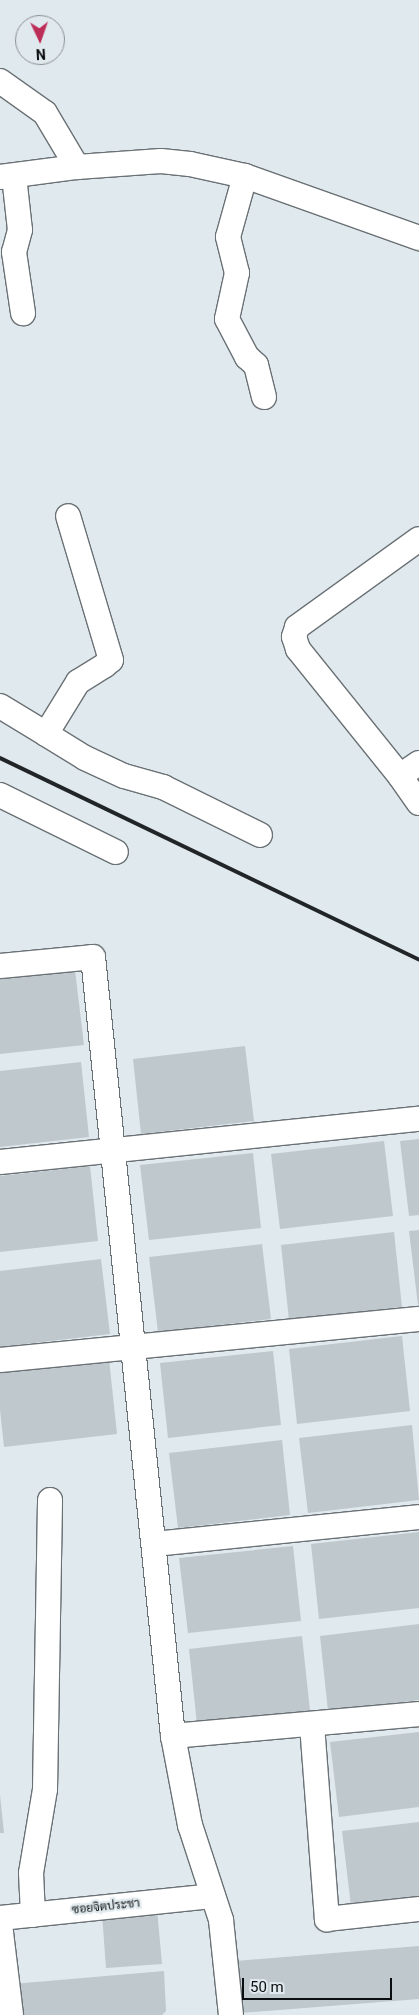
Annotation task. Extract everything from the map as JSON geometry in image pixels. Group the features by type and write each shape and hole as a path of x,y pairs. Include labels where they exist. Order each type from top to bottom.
{"street":[{"path":"0,82 45,113 77,168"},
{"path":"23,313 14,252 20,230 7,177 77,168 161,161 190,164 245,176 419,238"},
{"path":"245,176 228,237 238,273 227,320 239,343 256,365 264,397"},
{"path":"46,734 78,682 111,660 108,644 68,516"},
{"path":"419,539 297,627 294,637 298,649 400,776 419,803"},
{"path":"0,706 85,758 124,776 163,787 260,835"},
{"path":"400,776 419,763"},
{"path":"0,795 116,852"},
{"path":"0,966 93,956 111,1151 173,1736 190,1826 221,1920 231,2015"},
{"path":"0,1162 419,1119"},
{"path":"0,1360 419,1319"},
{"path":"33,1915 31,1873 45,1789 50,1500"},
{"path":"154,1544 419,1518"},
{"path":"173,1736 419,1714"},
{"path":"312,1725 327,1919 419,1909"},
{"name":"ซอยจิตประชา","path":"0,1918 212,1896"},
{"path":"0,1924 11,2015"}],"building":[{"path":"75,970 84,1045 0,1054 0,978"},
{"path":"245,1046 254,1121 141,1134 133,1059"},
{"path":"81,1062 89,1137 0,1147 0,1071"},
{"path":"419,1139 419,1215 409,1216 400,1141"},
{"path":"384,1141 393,1216 280,1229 271,1154"},
{"path":"253,1153 261,1228 149,1240 140,1165"},
{"path":"90,1166 98,1241 0,1252 0,1176"},
{"path":"419,1230 419,1304 418,1305 409,1231"},
{"path":"394,1232 402,1307 289,1320 281,1245"},
{"path":"262,1244 271,1319 158,1332 149,1257"},
{"path":"101,1259 110,1334 0,1347 0,1271"},
{"path":"402,1336 410,1411 297,1424 289,1349"},
{"path":"273,1351 281,1425 168,1438 160,1363"},
{"path":"109,1359 117,1434 4,1447 0,1410 0,1372"},
{"path":"412,1425 419,1500 308,1513 299,1438"},
{"path":"282,1440 290,1515 178,1528 169,1453"},
{"path":"419,1532 419,1608 319,1619 311,1544"},
{"path":"293,1546 301,1621 188,1633 179,1558"},
{"path":"419,1624 419,1700 328,1711 320,1636"},
{"path":"302,1636 310,1711 197,1724 189,1649"},
{"path":"419,1732 419,1807 339,1817 330,1742"},
{"path":"0,1795 4,1833 0,1833"},
{"path":"419,1822 419,1898 351,1906 342,1831"},
{"path":"157,1909 162,1964 106,1968 102,1914"},
{"path":"419,1946 419,1999 240,2013 236,1961"},
{"path":"164,1971 166,2011 162,2015 16,2015 13,1984"}],"railway":[{"path":"0,758 419,960"}]}
